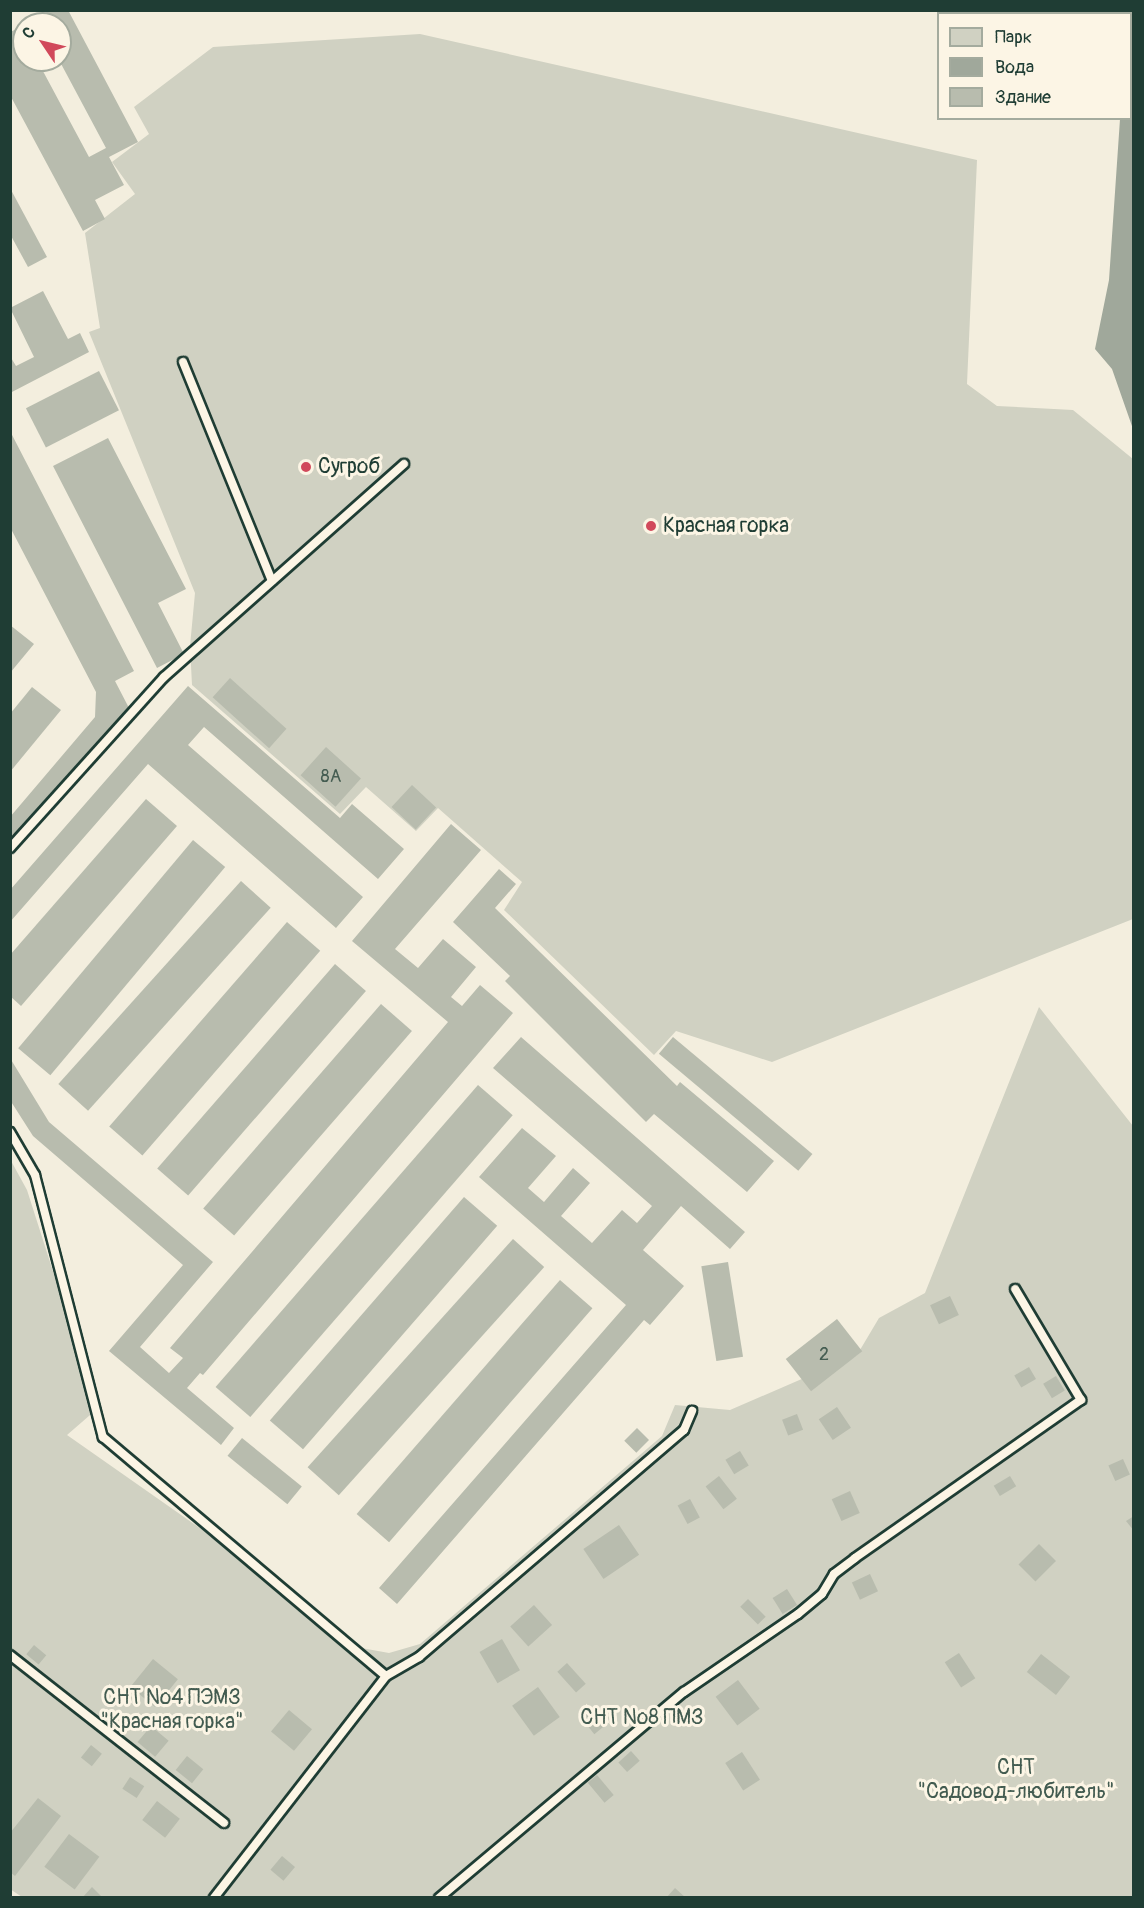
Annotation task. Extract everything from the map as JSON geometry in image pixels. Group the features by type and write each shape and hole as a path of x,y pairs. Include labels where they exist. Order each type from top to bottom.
{"lane":[{"path":"183,362 272,581"},
{"path":"10,848 164,677 404,464"},
{"path":"10,1132 35,1175 103,1437 386,1676"},
{"path":"439,1898 684,1692 798,1614 822,1594 834,1574 1081,1400 1015,1289"},
{"path":"214,1898 386,1676 419,1657 684,1430 692,1411"},
{"path":"10,1655 224,1823"}],"green space":[{"name":"Красная горка","path":"420,34 977,160 967,384 997,406 1073,410 1133,459 1133,919 772,1062 676,1031 654,1055 504,910 522,882 438,808 416,831 366,787 340,814 192,685 190,646 195,593 89,332 100,328 85,233 135,194 112,162 149,134 134,107 213,47"},
{"path":"1039,1007 1133,1126 1133,1897 22,1897 10,1889 10,1159 27,1190 97,1409 67,1435 224,1545 356,1647 389,1653 420,1644 662,1436 675,1405 730,1410 857,1355 879,1318 925,1293"}],"water":[{"path":"1134,11 1133,429 1112,369 1095,349 1109,280 1120,120 1132,120 1132,12 1126,12"}],"building":[{"path":"68,10 69,12 47,12"},
{"path":"72,18 138,142 109,157 124,185 95,200 105,219 83,231 10,95 10,32 12,31 12,72 43,72 89,157 106,148 65,72 72,72"},
{"path":"10,188 47,257 28,267 10,234"},
{"path":"43,291 68,339 80,333 89,352 10,393 10,356 16,366 34,357 10,308"},
{"path":"99,371 119,410 46,447 26,408"},
{"path":"10,431 134,671 115,681 129,708 10,849 10,817 95,717 96,692 10,527"},
{"path":"108,438 186,589 158,603 184,654 157,668 53,466"},
{"path":"10,625 34,644 10,673"},
{"path":"230,678 286,729 269,748 213,697"},
{"path":"188,686 340,818 352,804 404,849 378,879 204,727 188,745 363,897 336,928 148,764 10,922 10,890"},
{"path":"32,687 61,710 10,772 10,714"},
{"path":"326,747 361,778 336,807 301,775"},
{"path":"412,785 436,808 416,829 392,807"},
{"path":"146,799 177,826 21,1006 10,996 10,955"},
{"path":"451,824 481,850 395,949 418,968 443,939 476,967 451,997 462,1006 480,985 513,1013 203,1375 200,1373 187,1388 234,1428 221,1445 109,1351 183,1265 33,1136 10,1100 10,1058 49,1122 213,1262 140,1347 169,1373 183,1358 170,1348 448,1022 352,941"},
{"path":"193,840 225,867 50,1075 18,1048"},
{"path":"499,869 516,884 495,908 677,1086 680,1082 774,1161 747,1192 654,1114 646,1122 505,981 510,976 453,922"},
{"path":"241,881 271,908 88,1111 58,1084"},
{"path":"287,922 320,951 142,1155 109,1127"},
{"path":"335,964 366,991 188,1195 157,1169"},
{"path":"381,1004 412,1031 234,1235 203,1209"},
{"path":"521,1037 745,1232 730,1249 681,1206 643,1250 684,1286 650,1325 644,1320 397,1604 379,1588 626,1305 479,1177 522,1128 556,1156 528,1188 544,1202 573,1168 590,1183 561,1216 592,1243 622,1210 637,1223 652,1206 493,1068"},
{"path":"673,1037 812,1154 798,1171 659,1054"},
{"path":"478,1085 513,1115 250,1417 216,1387"},
{"path":"464,1197 497,1226 303,1449 270,1420"},
{"path":"513,1239 544,1267 339,1495 308,1467"},
{"path":"728,1262 743,1357 716,1361 701,1266"},
{"path":"560,1280 592,1308 389,1542 357,1514"},
{"path":"950,1296 959,1315 939,1324 930,1305"},
{"path":"837,1319 862,1351 811,1391 786,1359"},
{"path":"1029,1367 1036,1379 1021,1388 1014,1376"},
{"path":"1056,1376 1065,1391 1052,1398 1043,1384"},
{"path":"837,1407 851,1428 833,1440 819,1419"},
{"path":"797,1414 803,1430 788,1436 782,1420"},
{"path":"637,1428 649,1440 636,1453 624,1441"},
{"path":"242,1438 302,1486 287,1504 228,1456"},
{"path":"740,1451 749,1466 734,1474 725,1460"},
{"path":"1123,1459 1130,1475 1115,1481 1108,1466"},
{"path":"719,1476 737,1499 723,1509 706,1486"},
{"path":"1010,1476 1016,1486 1000,1496 994,1486"},
{"path":"850,1491 860,1513 841,1521 832,1499"},
{"path":"690,1499 700,1518 687,1524 678,1506"},
{"path":"1134,1516 1134,1531 1126,1521"},
{"path":"619,1525 639,1555 603,1579 583,1549"},
{"path":"1039,1544 1056,1561 1035,1581 1018,1565"},
{"path":"870,1574 878,1591 860,1600 852,1582"},
{"path":"787,1589 797,1605 783,1614 773,1598"},
{"path":"748,1599 766,1617 758,1624 740,1607"},
{"path":"534,1605 552,1625 528,1646 510,1626"},
{"path":"502,1639 520,1670 497,1683 479,1652"},
{"path":"34,1645 46,1655 39,1664 26,1654"},
{"path":"959,1653 975,1678 961,1687 945,1662"},
{"path":"1041,1654 1070,1677 1056,1695 1027,1672"},
{"path":"153,1659 178,1679 155,1707 130,1687"},
{"path":"567,1663 586,1684 576,1693 557,1672"},
{"path":"738,1680 760,1709 737,1726 716,1697"},
{"path":"538,1687 560,1717 534,1736 512,1706"},
{"path":"592,1709 605,1725 594,1734 581,1718"},
{"path":"289,1710 312,1729 294,1751 271,1731"},
{"path":"151,1726 169,1741 155,1757 138,1742"},
{"path":"91,1745 102,1754 92,1766 81,1757"},
{"path":"631,1751 640,1761 627,1772 618,1762"},
{"path":"742,1752 760,1780 743,1791 725,1763"},
{"path":"187,1756 203,1769 192,1783 176,1770"},
{"path":"597,1775 614,1795 605,1803 588,1783"},
{"path":"130,1777 144,1786 137,1798 122,1789"},
{"path":"38,1798 61,1816 15,1876 10,1872 10,1833"},
{"path":"157,1801 180,1819 165,1838 142,1820"},
{"path":"69,1834 99,1857 75,1890 44,1867"},
{"path":"282,1856 295,1867 283,1881 270,1870"},
{"path":"92,1887 103,1898 82,1898"},
{"path":"675,1888 686,1898 666,1898"}],"place":[{"name":"Сугроб","path":"306,467"},
{"name":"Красная горка","path":"651,526"}],"park label":[{"name":"СНТ №4 ПЭМЗ \"Красная горка\"","path":"172,1710"},
{"name":"СНТ №8 ПМЗ","path":"642,1718"},
{"name":"СНТ \"Садовод-любитель\"","path":"1016,1780"}]}
